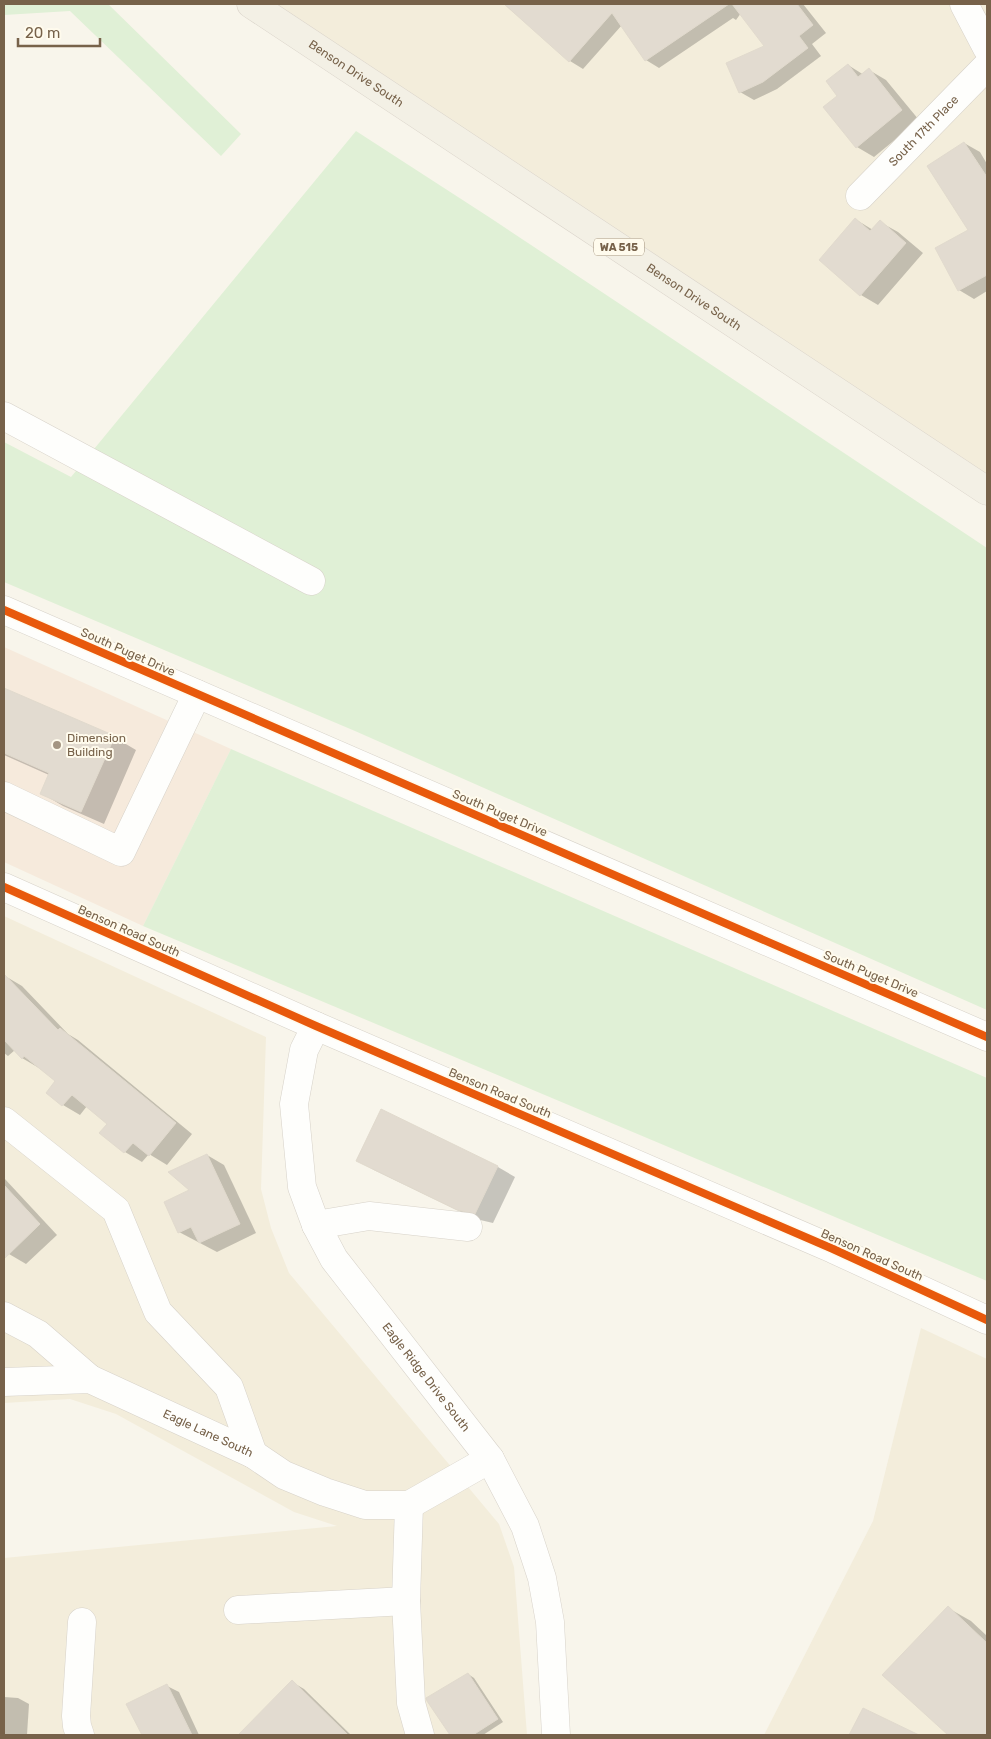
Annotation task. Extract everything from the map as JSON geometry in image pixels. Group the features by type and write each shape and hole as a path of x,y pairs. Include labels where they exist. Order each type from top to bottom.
{"main road":[{"name":"Benson Drive South","path":"251,4 987,491"}],"street":[{"path":"964,4 987,48"},
{"name":"South 17th Place","path":"860,196 987,66"},
{"path":"4,416 312,581"},
{"name":"South Puget Drive","path":"4,610 987,1037"},
{"path":"4,796 121,852 196,694"},
{"name":"Benson Road South","path":"4,887 316,1026 833,1249 987,1320"},
{"name":"Eagle Ridge Drive South","path":"316,1026 304,1050 294,1104 302,1187 316,1225 334,1259 490,1459 525,1526 542,1578 550,1622 556,1735"},
{"path":"4,1121 116,1210 158,1312 229,1387 253,1454"},
{"path":"316,1225 369,1216 468,1227"},
{"path":"4,1316 38,1334 90,1379"},
{"name":"Eagle Lane South","path":"4,1382 90,1379 253,1454 284,1474 324,1492 366,1505 409,1505 490,1459"},
{"path":"409,1505 406,1601 411,1703 420,1735"},
{"path":"238,1610 406,1601"},
{"path":"80,1735 76,1716 82,1622"}],"shaded area":[{"path":"267,4 987,4 987,500"},
{"path":"4,647 231,749 143,926 4,862"},
{"path":"4,916 266,1037 261,1189 271,1228 289,1273 499,1524 514,1567 527,1735 4,1735 4,1558 337,1526 294,1512 116,1414 70,1399 4,1403"},
{"path":"921,1328 987,1359 987,1735 764,1735 873,1521"}],"green space":[{"path":"4,4 108,4 241,134 221,156 70,11 4,15"},
{"path":"356,131 492,219 987,548 987,1010 355,731 4,582 4,442 71,477"},
{"path":"231,749 987,1078 987,1281 143,926"}],"building":[{"path":"504,4 729,4 645,61 612,13 569,62"},
{"path":"732,4 797,4 813,25 799,36 808,48 763,82 739,93 726,63 764,46"},
{"path":"848,64 858,77 869,68 902,110 856,148 823,107 837,96 826,81"},
{"path":"964,142 987,177 987,275 958,291 935,248 968,230 927,166"},
{"path":"855,218 870,231 880,220 906,243 860,296 819,260"},
{"name":"Dimension Building","path":"4,688 115,736 81,812 40,794 49,773 4,753"},
{"path":"4,974 58,1030 60,1028 176,1123 149,1156 133,1143 124,1153 99,1133 107,1124 72,1095 62,1106 46,1093 55,1081 24,1056 22,1059 4,1040"},
{"path":"381,1109 498,1166 475,1214 457,1210 356,1161"},
{"path":"207,1154 240,1224 199,1243 191,1227 178,1233 164,1202 189,1190 168,1172"},
{"path":"4,1185 40,1224 4,1259"},
{"path":"948,1606 987,1643 987,1735 948,1735 882,1675"},
{"path":"468,1673 498,1719 473,1735 450,1735 426,1698"},
{"path":"292,1680 348,1735 238,1735"},
{"path":"167,1684 192,1735 142,1735 126,1704"},
{"path":"863,1708 919,1735 849,1735"}],"cycle path":[{"path":"4,610 987,1037"},
{"path":"4,887 316,1026 833,1249 987,1320"}],"place":[{"name":"Dimension Building","path":"57,745"}]}
